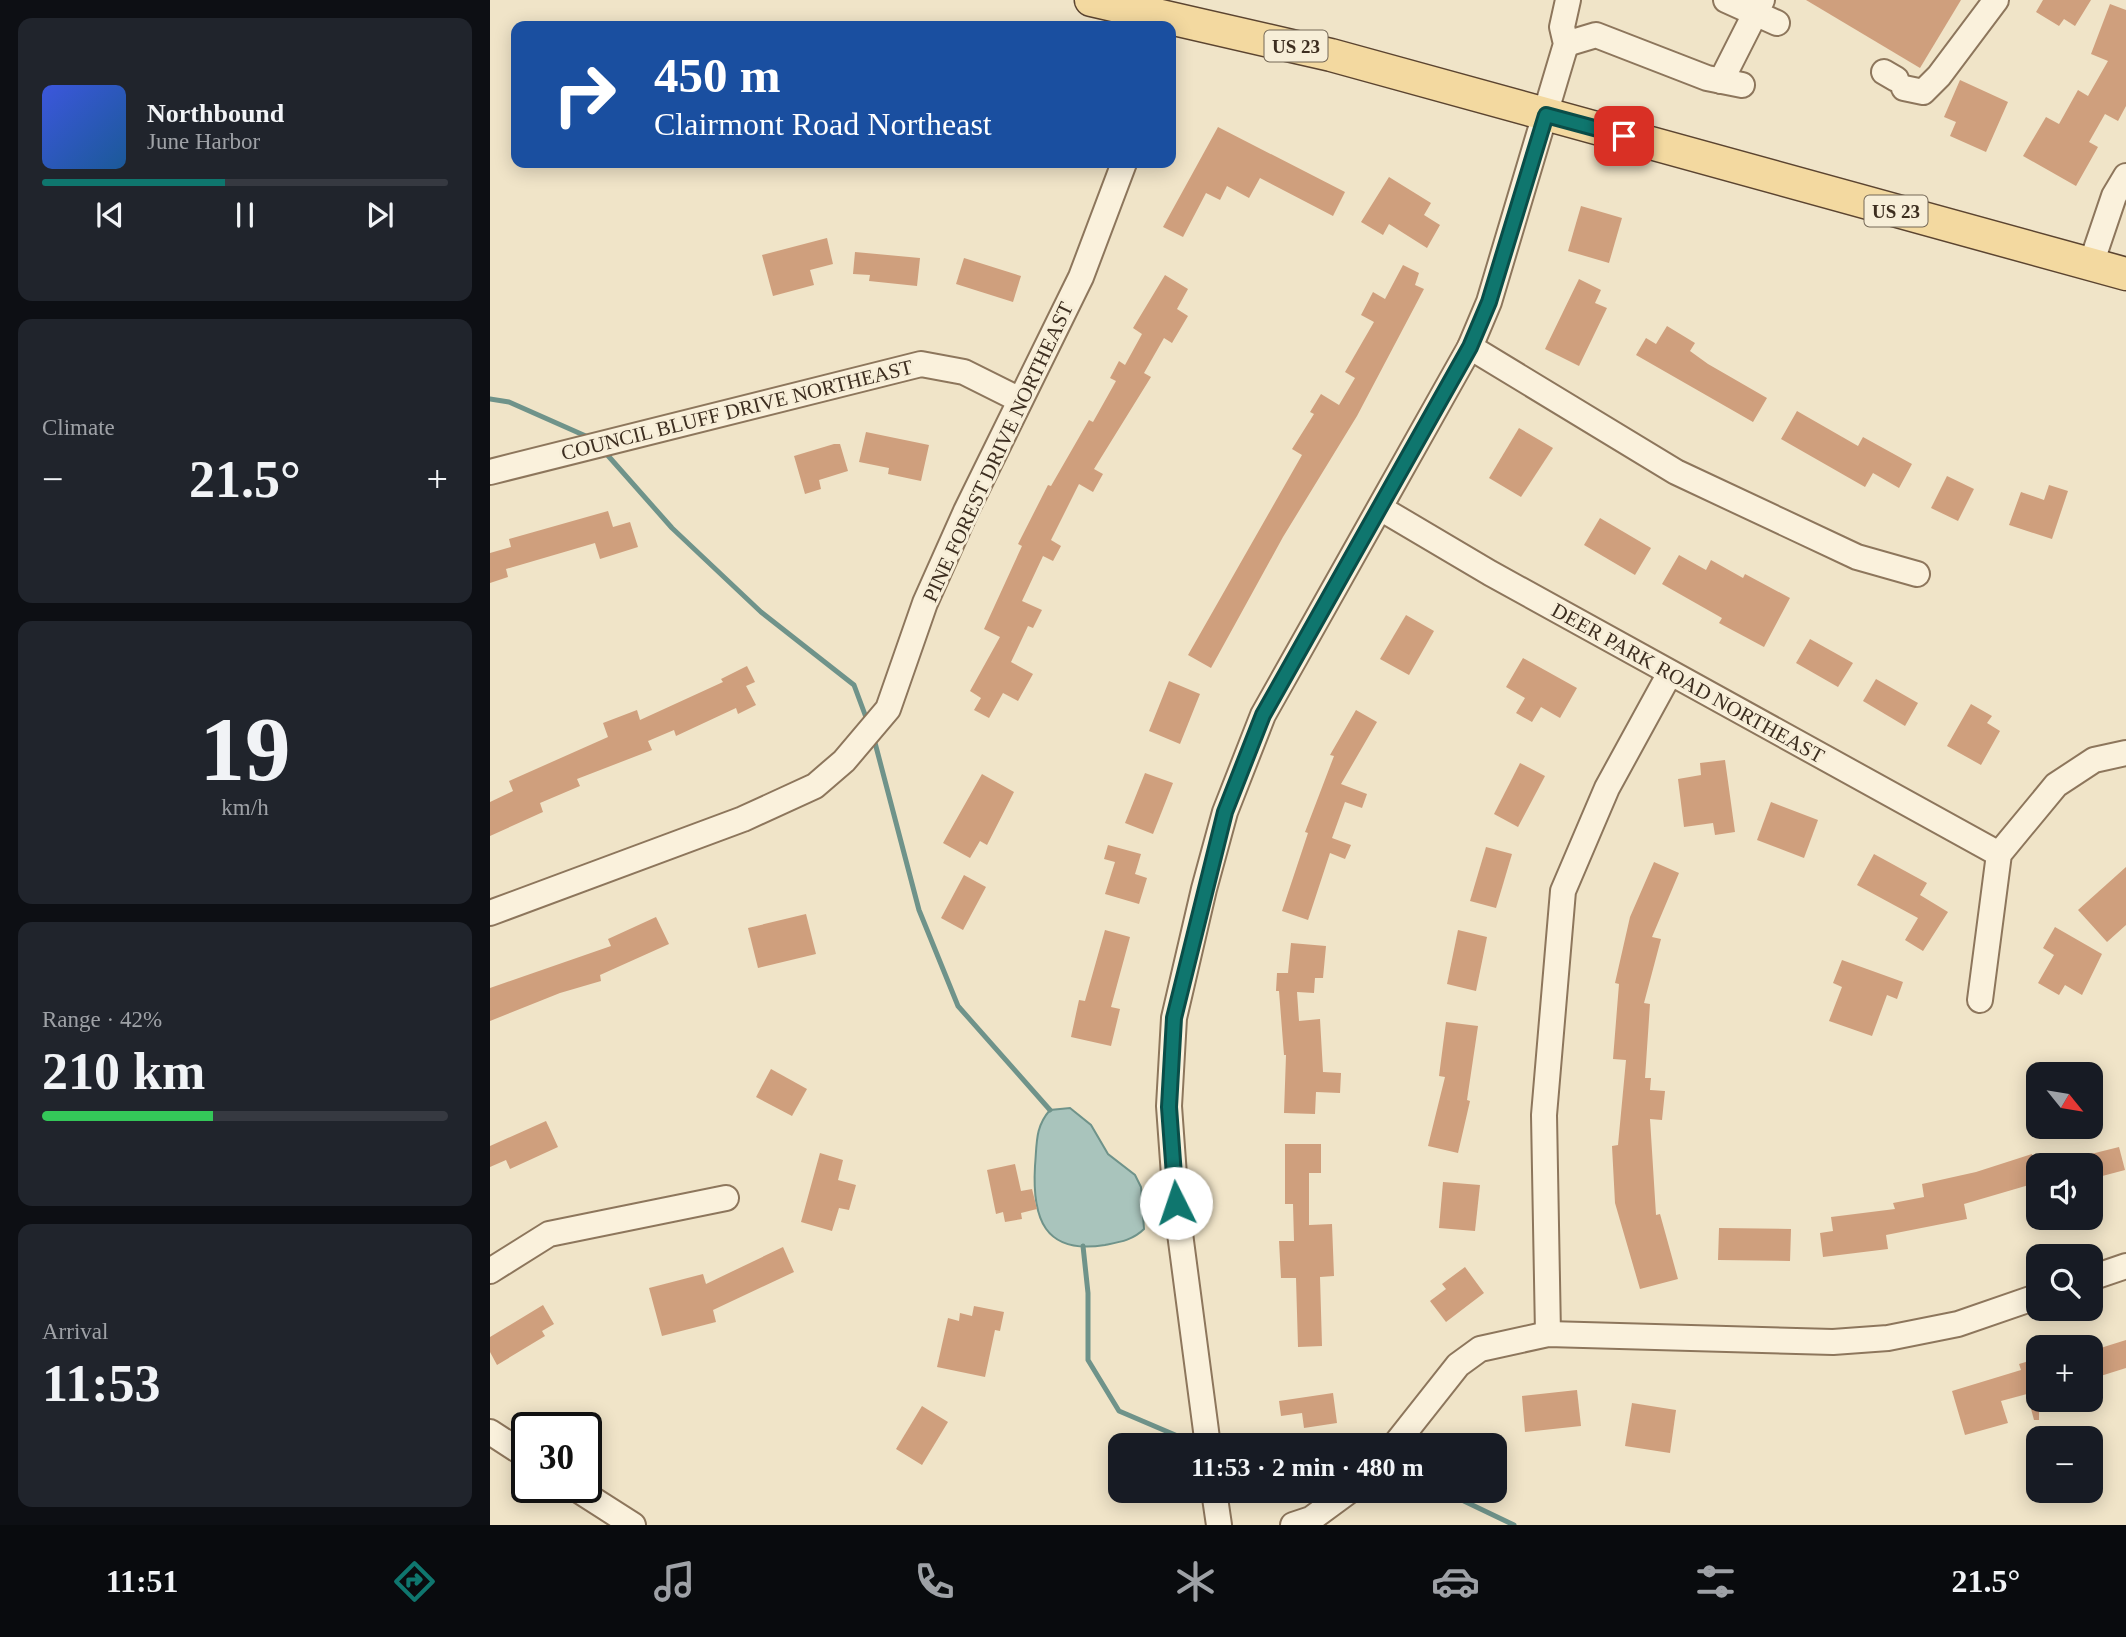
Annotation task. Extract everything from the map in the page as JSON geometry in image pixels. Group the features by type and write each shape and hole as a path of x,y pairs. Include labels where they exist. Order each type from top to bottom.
{"main road":[{"name":"US 23","path":"1091,0 1154,21"},
{"name":"US 23","path":"1176,28 1259,36 2126,274"}],"street":[{"path":"1206,1433 1176,1203 1169,1107 1174,1018 1225,812 1263,715 1470,347 1489,302 1546,115 1566,44 1562,27 1568,0"},
{"path":"1566,44 1597,35 1732,83 1765,12 1726,0"},
{"path":"1895,80 1923,92 1939,76 1996,0"},
{"name":"PINE FOREST DRIVE NORTHEAST","path":"490,913 743,819 815,786 844,761 888,709 925,603 966,511 1082,277 1122,168"},
{"path":"2091,264 2114,196 2126,176"},
{"path":"1470,347 1676,472 1857,557 1917,575"},
{"name":"COUNCIL BLUFF DRIVE NORTHEAST","path":"490,472 921,364 964,372 1020,400"},
{"name":"DEER PARK ROAD NORTHEAST","path":"1380,508 1670,673 1999,854"},
{"path":"1548,1334 1544,1115 1563,891 1607,788 1670,673"},
{"path":"1980,1000 1999,854 2056,785 2094,760 2126,753"},
{"path":"490,1270 549,1234 726,1198"},
{"path":"2103,1274 2126,1266"},
{"path":"1404,1433 1458,1365 1480,1349 1548,1334 1833,1342 1888,1338 1958,1324 2026,1300"},
{"path":"490,1432 511,1446"},
{"path":"599,1503 633,1525"},
{"path":"1216,1503 1219,1525"},
{"path":"1293,1525 1311,1519 1333,1503"}],"water":[{"path":"1070,1108 1091,1125 1108,1154 1135,1175 1141,1187 1144,1229 1131,1238 1084,1247 1055,1238 1046,1229 1036,1202 1035,1166 1039,1129 1050,1110"}],"building":[{"path":"1806,0 1961,0 1920,68"},
{"path":"2043,0 2091,0 2075,26 2064,19 2059,26 2036,12"},
{"path":"2110,4 2126,10 2126,106 2118,121 2105,114 2089,142 2098,147 2076,186 2023,156 2046,117 2059,124 2078,90 2088,96 2108,61 2091,54"},
{"path":"1960,80 2008,102 1986,152 1950,136 1956,122 1944,117"},
{"path":"1218,127 1345,192 1333,216 1260,178 1249,198 1227,186 1220,200 1206,193 1183,237 1163,227"},
{"path":"1389,177 1431,203 1424,215 1440,225 1427,248 1389,224 1383,235 1361,222"},
{"path":"1581,206 1622,218 1609,263 1568,251"},
{"path":"827,238 833,264 810,270 814,285 773,296 762,255"},
{"path":"855,252 920,258 917,286 869,281 870,275 853,274"},
{"path":"964,258 1021,276 1013,302 956,284"},
{"path":"1403,265 1419,273 1415,285 1424,289 1357,416 1283,537 1211,668 1188,655 1302,455 1292,449 1314,414 1310,412 1321,394 1339,405 1355,378 1345,372 1374,322 1361,315 1373,292 1385,299"},
{"path":"1165,275 1188,289 1177,309 1188,316 1172,343 1164,338 1144,373 1151,377 1094,469 1103,474 1093,492 1079,484 1051,540 1061,546 1053,561 1043,556 1022,601 1042,610 1033,628 1028,626 1011,662 1033,674 1018,701 1003,693 989,718 974,710 981,698 970,691 1000,637 984,629 1022,546 1018,544 1048,485 1051,486 1089,420 1093,422 1116,381 1110,378 1119,361 1125,365 1142,334 1133,328"},
{"path":"1579,279 1601,290 1595,303 1607,308 1579,366 1545,349"},
{"path":"1667,326 1695,343 1690,351 1708,364 1767,398 1753,422 1636,355 1646,338 1656,344"},
{"path":"1797,411 1858,446 1863,437 1912,464 1899,488 1873,473 1865,487 1781,439"},
{"path":"1519,428 1553,448 1521,497 1489,478"},
{"path":"866,432 929,445 921,481 888,474 889,468 859,462"},
{"path":"840,444 848,471 819,480 821,489 805,494 794,456"},
{"path":"1947,476 1974,489 1958,521 1931,508"},
{"path":"2049,485 2068,491 2052,539 2009,525 2021,492 2044,500"},
{"path":"608,511 613,527 630,522 638,547 600,559 595,543 506,569 508,577 490,583 490,553 511,547 509,539"},
{"path":"1600,518 1651,548 1635,575 1584,545"},
{"path":"1679,555 1706,570 1711,560 1743,578 1745,574 1790,598 1764,647 1719,623 1722,618 1662,584"},
{"path":"1406,615 1434,631 1409,675 1380,659"},
{"path":"1810,639 1853,663 1838,687 1796,663"},
{"path":"1523,658 1577,688 1560,718 1541,707 1532,722 1516,713 1525,698 1506,687"},
{"path":"747,666 755,682 746,686 756,705 738,714 736,708 676,736 674,730 648,741 652,750 577,779 580,786 540,803 543,812 490,836 490,802 513,791 509,781 608,737 603,723 637,710 640,720 723,682 721,679"},
{"path":"1876,679 1918,703 1905,726 1863,701"},
{"path":"1169,681 1200,694 1180,744 1149,731"},
{"path":"1971,704 1992,716 1987,723 2000,731 1981,765 1947,746"},
{"path":"1356,710 1377,722 1341,784 1367,794 1362,808 1345,802 1332,838 1351,845 1345,859 1330,853 1308,920 1282,911 1308,833 1305,832 1334,756 1330,755"},
{"path":"1725,760 1735,832 1715,835 1713,823 1684,827 1678,779 1701,775 1700,763"},
{"path":"1520,763 1545,776 1518,827 1494,814"},
{"path":"1145,773 1173,783 1153,834 1125,823"},
{"path":"982,774 1014,792 987,845 980,841 970,858 943,843"},
{"path":"1771,802 1818,820 1804,858 1757,840"},
{"path":"1108,845 1141,854 1135,874 1147,878 1139,904 1105,894 1115,862 1104,859"},
{"path":"1486,847 1512,854 1496,908 1470,901"},
{"path":"1874,854 1927,883 1920,895 1948,912 1923,951 1905,940 1918,918 1857,885"},
{"path":"1654,862 1679,873 1652,937 1661,939 1644,1003 1650,1004 1645,1078 1651,1078 1650,1090 1665,1091 1662,1120 1650,1119 1656,1215 1660,1214 1678,1279 1640,1289 1615,1203 1612,1146 1618,1145 1626,1060 1613,1059 1619,984 1615,983 1630,917"},
{"path":"2126,867 2126,925 2107,942 2078,910"},
{"path":"964,875 986,887 963,930 941,918"},
{"path":"806,914 816,954 758,968 748,928"},
{"path":"656,917 669,944 600,975 601,981 560,993 490,1021 490,988 611,946 608,939"},
{"path":"2055,927 2102,954 2082,995 2065,985 2059,995 2038,983 2054,955 2043,948"},
{"path":"1105,930 1130,937 1111,1007 1120,1009 1111,1046 1071,1037 1079,1000 1085,1001"},
{"path":"1458,930 1487,937 1476,991 1447,984"},
{"path":"1291,943 1326,946 1323,978 1315,978 1314,993 1297,992 1299,1021 1320,1019 1323,1072 1341,1073 1340,1093 1316,1092 1315,1114 1284,1113 1286,1055 1279,991 1276,991 1277,973 1288,973"},
{"path":"1842,960 1903,982 1897,999 1887,995 1872,1036 1829,1021 1842,987 1833,983"},
{"path":"1446,1022 1478,1026 1467,1100 1470,1101 1458,1153 1428,1146 1445,1077 1439,1076"},
{"path":"771,1069 807,1089 792,1116 756,1097"},
{"path":"546,1121 558,1147 510,1169 506,1160 490,1167 490,1146"},
{"path":"1285,1144 1321,1144 1321,1173 1309,1173 1309,1225 1332,1224 1334,1276 1320,1277 1322,1346 1298,1347 1296,1278 1281,1278 1279,1241 1294,1241 1293,1204 1285,1204"},
{"path":"2119,1147 2125,1170 2103,1176 2103,1153 2095,1153"},
{"path":"820,1153 843,1160 838,1180 856,1185 849,1210 839,1208 832,1231 801,1222"},
{"path":"2026,1156 2026,1186 1964,1204 1967,1219 1886,1235 1888,1249 1823,1257 1820,1233 1833,1231 1831,1217 1895,1209 1893,1203 1924,1197 1922,1184 1976,1172"},
{"path":"1015,1164 1021,1191 1032,1189 1037,1209 1021,1213 1022,1219 1005,1222 1003,1212 996,1214 987,1170"},
{"path":"1443,1182 1480,1185 1475,1231 1439,1228"},
{"path":"1719,1228 1791,1229 1790,1261 1718,1260"},
{"path":"783,1247 794,1272 713,1310 716,1322 662,1336 649,1288 703,1274 706,1284"},
{"path":"1465,1267 1484,1293 1446,1322 1430,1301 1446,1289 1442,1284"},
{"path":"543,1305 554,1324 542,1331 545,1336 497,1365 490,1352 490,1337"},
{"path":"974,1306 1004,1312 1000,1331 995,1330 985,1377 937,1367 948,1318 959,1321 960,1313 972,1316"},
{"path":"2126,1340 2126,1368 2103,1375 2103,1347"},
{"path":"2026,1362 2026,1394 2001,1401 2008,1423 1965,1435 1952,1391 2021,1370 2019,1364"},
{"path":"1577,1390 1581,1426 1525,1432 1522,1396"},
{"path":"1333,1393 1337,1423 1304,1428 1302,1413 1281,1416 1279,1401"},
{"path":"1632,1403 1676,1410 1670,1453 1625,1446"},
{"path":"922,1406 948,1422 922,1465 896,1449"},
{"path":"2032,1412 2039,1412 2039,1420 2034,1420"}],"waterway":[{"path":"490,399 509,402 588,437"},
{"path":"603,450 672,528 761,612 854,685 867,720"},
{"path":"874,739 919,910 958,1006 1050,1110"},
{"path":"1083,1246 1088,1293 1088,1360 1119,1411 1171,1433"},
{"path":"1468,1503 1514,1525"}],"route":[{"path":"1176,1203 1169,1107 1174,1018 1225,812 1263,715 1470,347 1489,302 1546,115 1624,136"}]}
